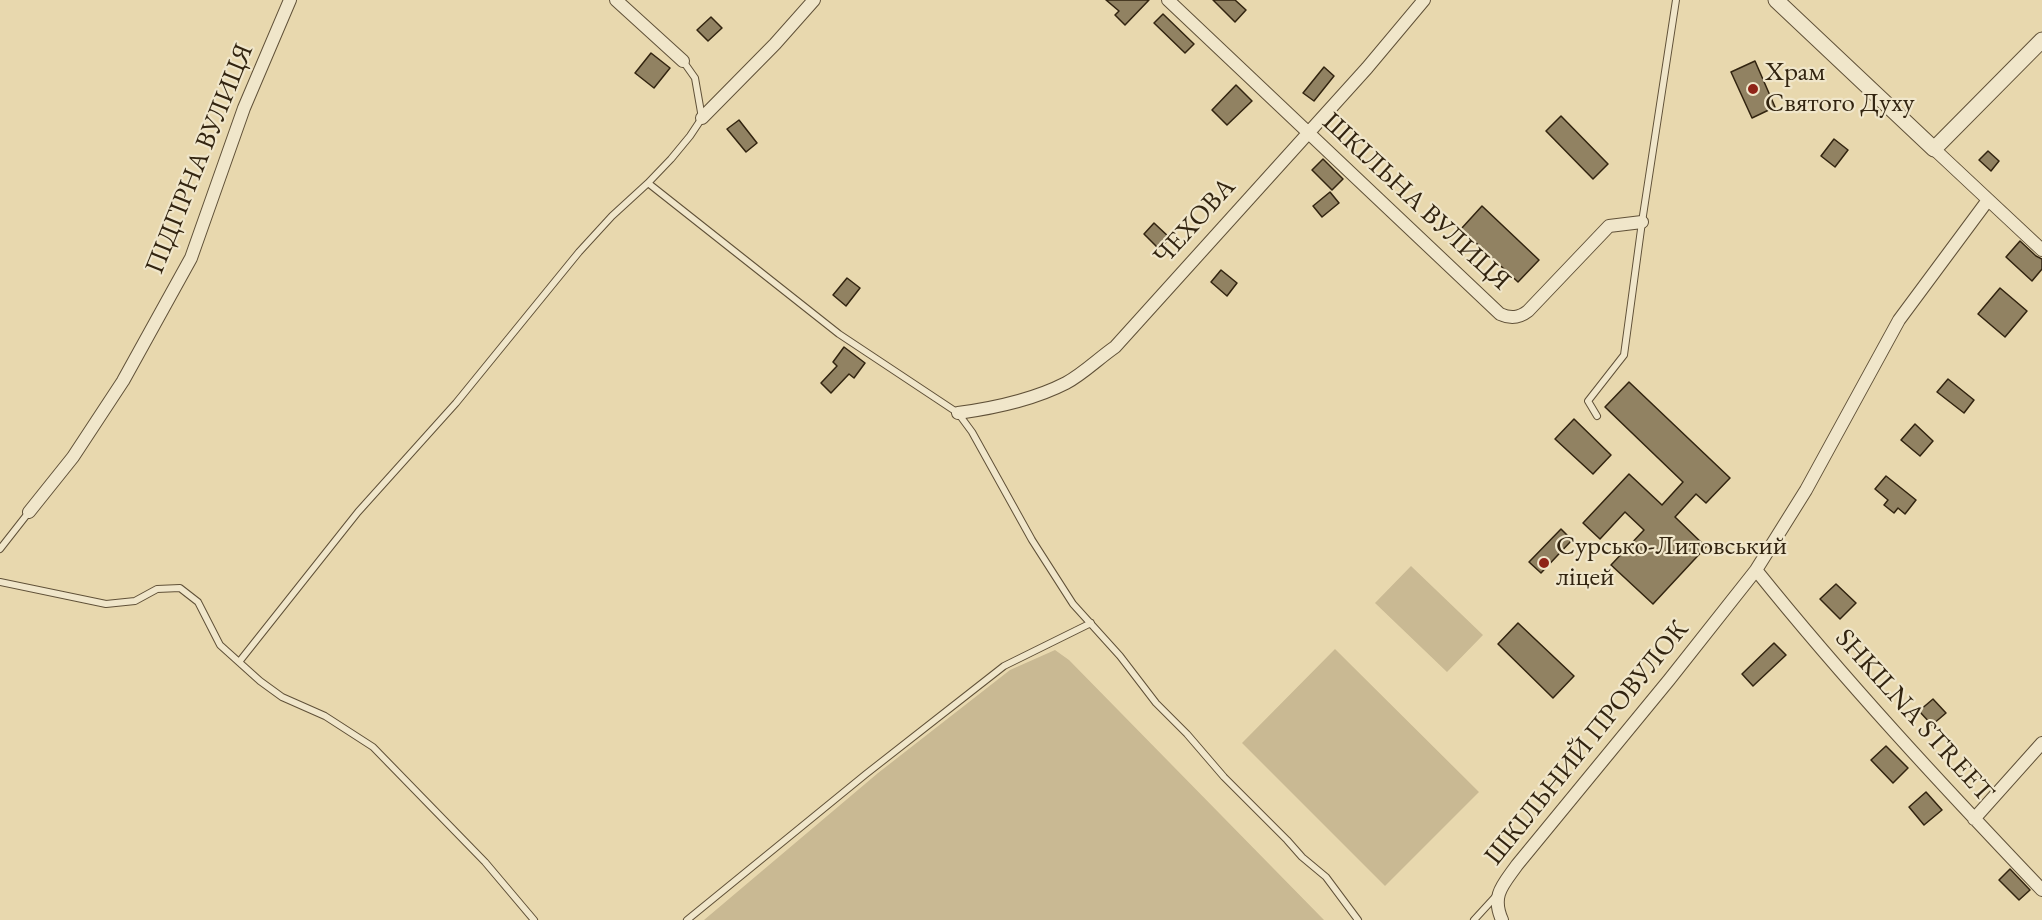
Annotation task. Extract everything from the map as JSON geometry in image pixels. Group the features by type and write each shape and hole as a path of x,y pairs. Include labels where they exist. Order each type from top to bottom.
{"street":[{"name":"ПІДГІРНА ВУЛИЦЯ","path":"29,512 73,457 123,381 191,258 244,108 290,0"},
{"path":"615,0 683,61"},
{"path":"702,118 775,44 814,0"},
{"name":"ШКІЛЬНА ВУЛИЦЯ","path":"1168,0 1500,314 1506,317 1518,317 1528,311 1610,226 1642,222"},
{"name":"ЧЕХОВА","path":"958,414 1030,398 1067,383 1115,347 1367,68 1424,0"},
{"path":"1776,0 2042,250"},
{"path":"1934,149 2042,40"},
{"name":"ШКІЛЬНИЙ ПРОВУЛОК","path":"1497,894 1529,850 1670,680 1756,570 1806,490 1899,320 1988,200"},
{"name":"SHKILNA STREET","path":"1756,570 1804,630 1928,771 2042,890"},
{"path":"1974,819 2042,744"},
{"path":"1497,894 1497,909 1502,920"}],"lane":[{"path":"1597,416 1588,401 1624,355 1676,0"},
{"path":"239,662 358,512 456,403 579,252 612,216 648,183 690,136 702,118 696,78 683,61"},
{"path":"648,183 839,333 958,414 972,432 1032,540 1073,604 1120,656 1156,703 1187,734 1224,777 1302,858 1326,877 1358,920"},
{"path":"0,549 29,512"},
{"path":"0,582 106,604 135,601 157,589 180,588 198,602 220,645 239,662 282,697 325,716 373,747 485,862 534,920"},
{"path":"687,920 866,774 1004,666 1091,624"},
{"path":"1474,920 1497,894"}],"shaded area":[{"path":"1411,566 1483,635 1447,672 1375,603"},
{"path":"1335,649 1479,792 1385,886 1242,743"},
{"path":"1055,650 1069,660 1324,920 704,920 878,773 1010,670"}],"building":[{"path":"1106,0 1149,0 1125,25 1115,15 1119,11"},
{"path":"1213,0 1235,0 1246,10 1235,22"},
{"path":"1163,14 1194,44 1185,53 1154,23"},
{"path":"711,17 722,28 708,41 697,30"},
{"path":"651,53 670,68 654,88 635,73"},
{"name":"Храм Святого Духу","path":"1755,61 1775,107 1752,118 1731,72"},
{"path":"1324,67 1334,76 1314,101 1303,93"},
{"path":"1236,85 1252,101 1227,125 1212,110"},
{"path":"1561,116 1608,164 1593,179 1546,131"},
{"path":"739,120 757,143 746,152 727,129"},
{"path":"1834,139 1848,150 1835,167 1821,156"},
{"path":"1988,151 1999,161 1991,171 1979,160"},
{"path":"1323,159 1343,179 1332,190 1312,170"},
{"path":"1330,192 1339,203 1322,217 1313,206"},
{"path":"1482,206 1539,260 1518,282 1461,229"},
{"path":"1154,223 1170,238 1159,249 1144,234"},
{"path":"2020,241 2042,259 2042,269 2032,281 2006,257"},
{"path":"1221,270 1237,283 1227,296 1211,282"},
{"path":"847,278 860,288 846,306 833,295"},
{"path":"2000,288 2027,311 2005,337 1978,314"},
{"path":"844,347 865,363 854,378 849,374 831,393 821,383 837,366 833,362"},
{"path":"1948,379 1974,400 1964,413 1937,392"},
{"path":"1629,382 1730,478 1706,503 1696,494 1675,517 1706,547 1653,604 1611,565 1644,530 1625,512 1600,539 1583,523 1629,474 1662,505 1683,482 1605,407"},
{"path":"1574,419 1611,455 1593,474 1555,439"},
{"path":"1915,424 1933,441 1920,456 1901,440"},
{"path":"1886,476 1916,500 1905,514 1898,508 1894,513 1884,505 1888,500 1875,489"},
{"path":"1561,529 1572,540 1541,573 1529,562"},
{"path":"1836,584 1856,603 1840,619 1820,599"},
{"path":"1518,623 1574,676 1553,698 1498,644"},
{"path":"1774,643 1786,655 1753,686 1742,674"},
{"path":"1933,699 1946,713 1932,725 1919,711"},
{"path":"1886,746 1908,768 1893,783 1871,760"},
{"path":"1926,792 1942,810 1924,825 1909,807"},
{"path":"2010,869 2030,890 2019,900 1999,880"}],"place":[{"name":"Храм Святого Духу","path":"1753,89"},
{"name":"Сурсько-Литовський ліцей","path":"1544,563"}]}
